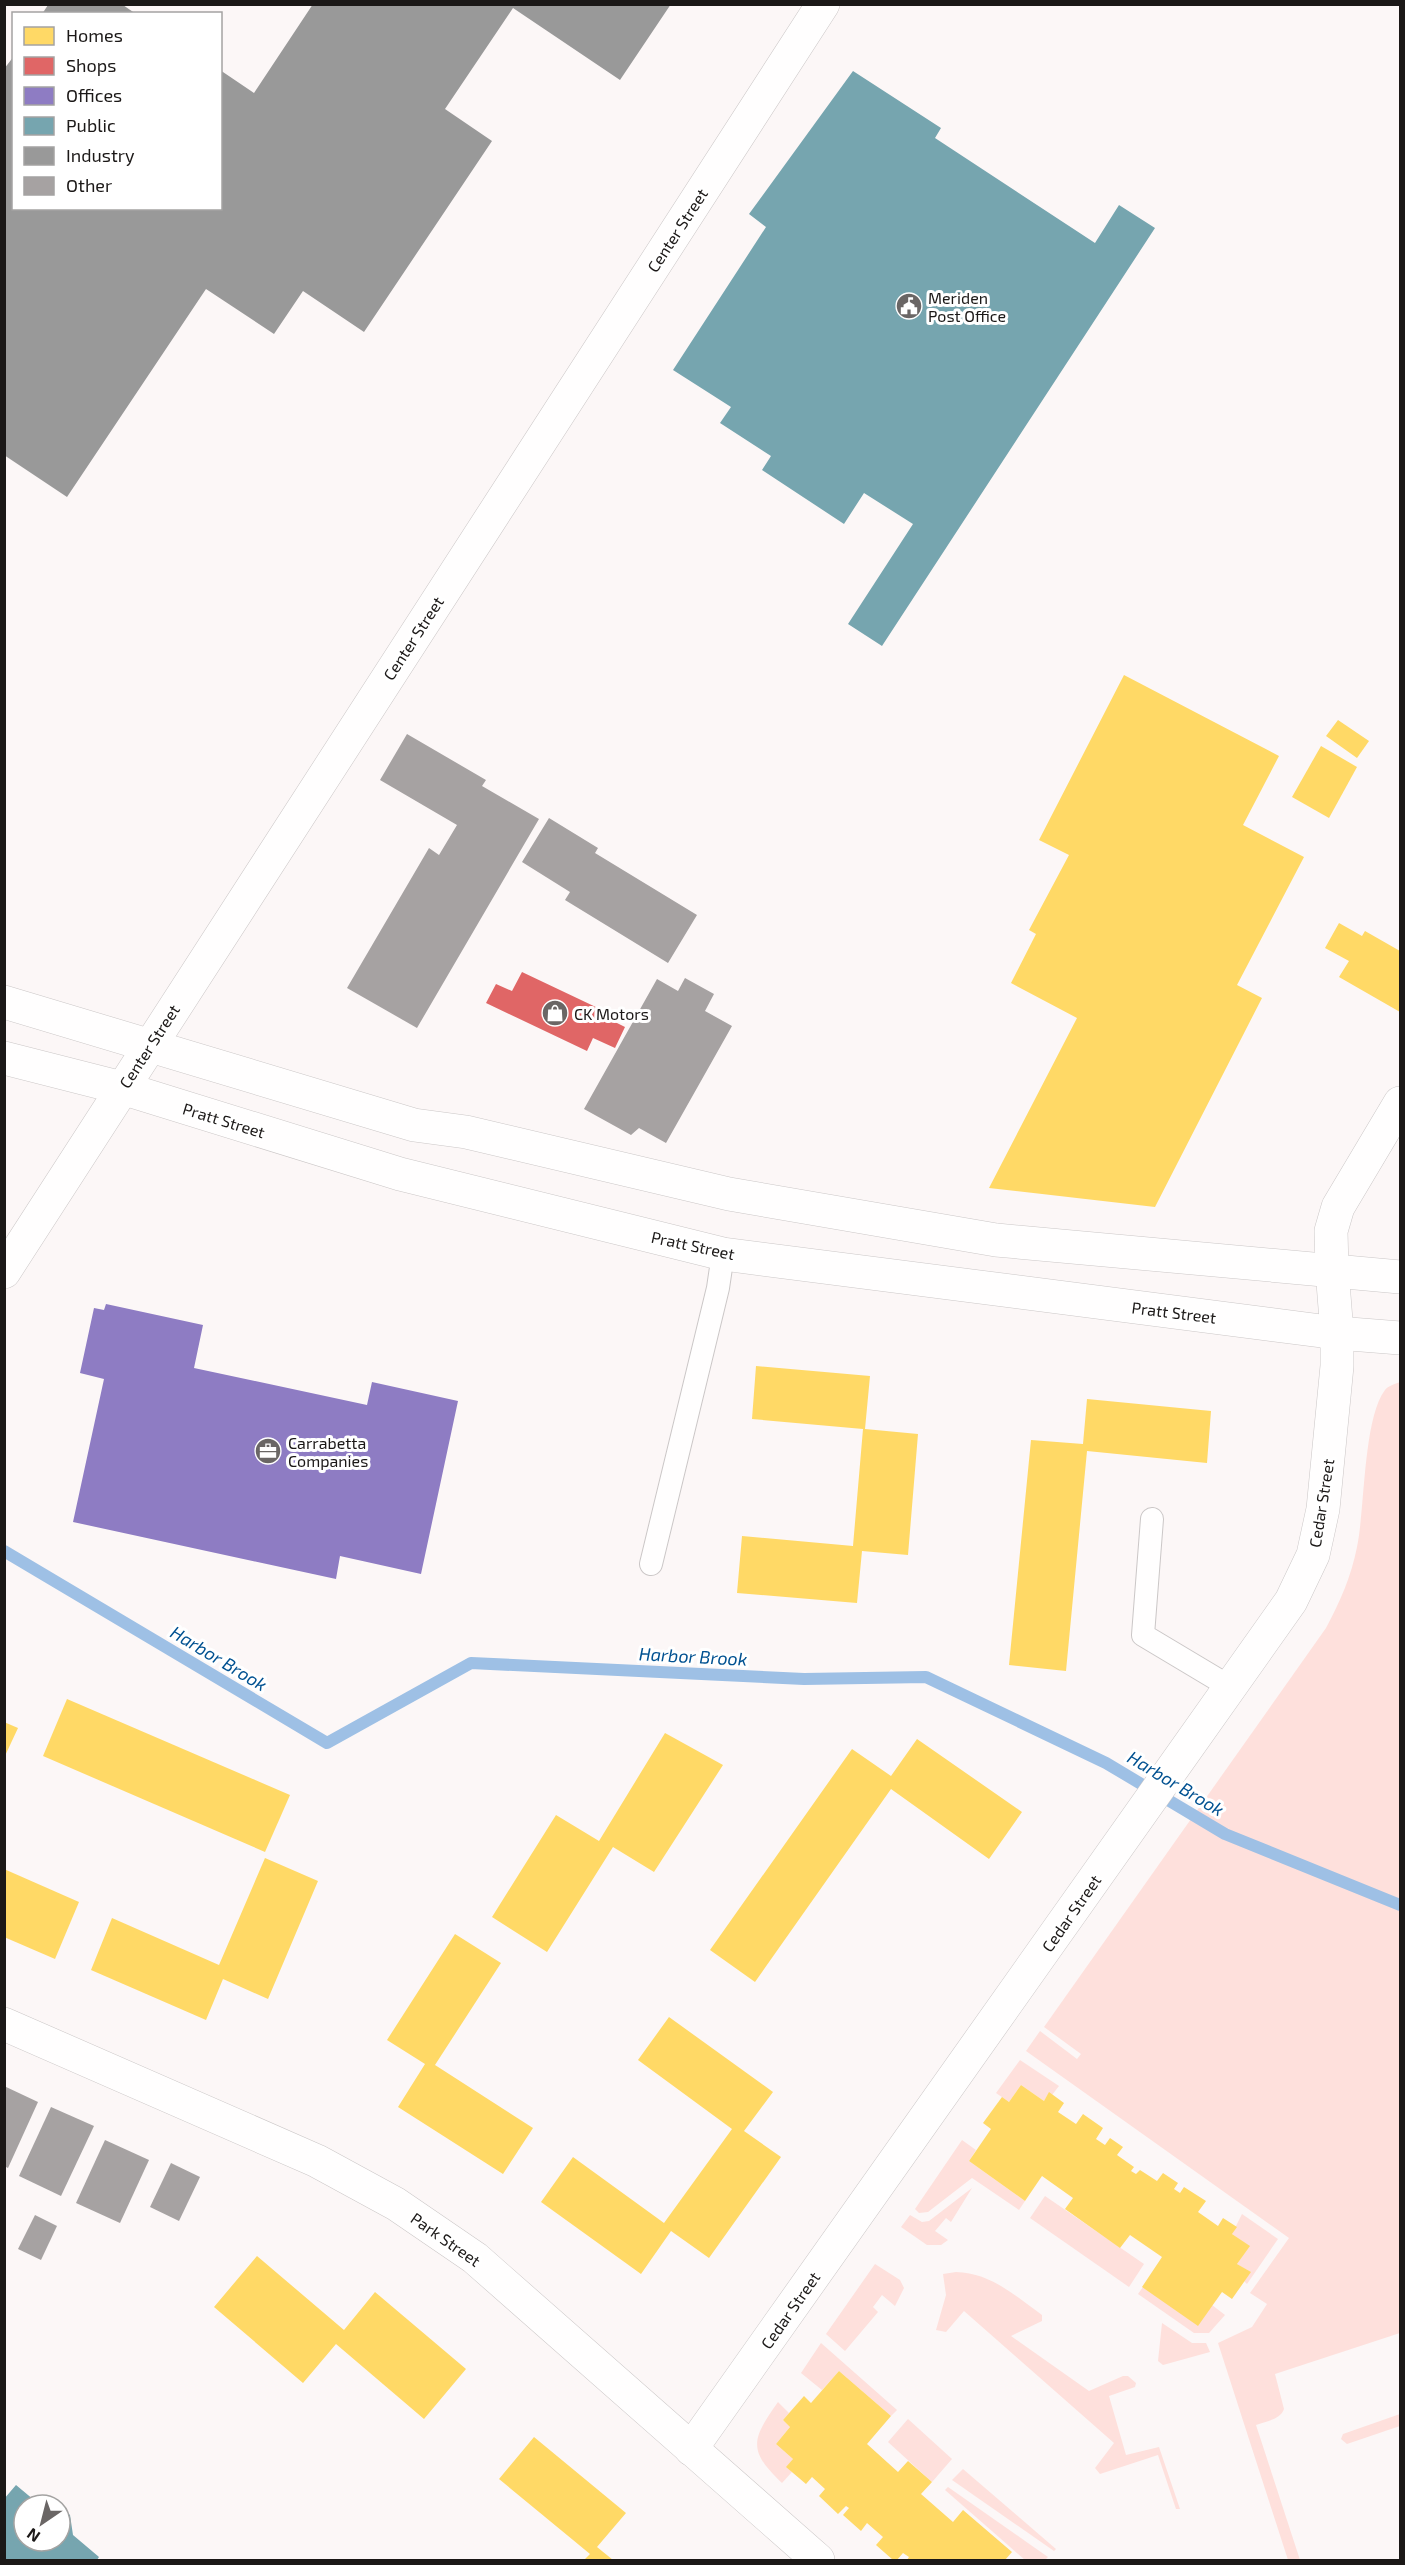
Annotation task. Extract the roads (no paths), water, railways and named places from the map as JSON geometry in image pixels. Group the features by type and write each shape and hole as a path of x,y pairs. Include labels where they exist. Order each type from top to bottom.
{"street":[{"name":"Center Street","path":"4,1272 823,4"},
{"path":"4,1002 414,1125 466,1132 729,1194 996,1240 1401,1277"},
{"name":"Pratt Street","path":"4,1058 122,1088 400,1174 723,1254 1337,1333 1401,1338"},
{"name":"Cedar Street","path":"691,2449 1291,1601 1313,1555 1323,1509 1337,1366 1330,1231 1338,1207 1401,1102"},
{"name":"Park Street","path":"4,2024 317,2161 396,2204 475,2258 818,2560"}],"lane":[{"path":"651,1564 718,1288 723,1254"},
{"path":"1152,1519 1143,1635 1230,1687"}],"waterway":[{"name":"Harbor Brook","path":"4,1551 327,1743 471,1663 804,1679 926,1677 1106,1763 1225,1834 1400,1905"}],"place":[{"name":"Meriden Post Office","path":"909,306"},
{"name":"CK Motors","path":"555,1013"},
{"name":"Carrabetta Companies","path":"268,1451"}]}
